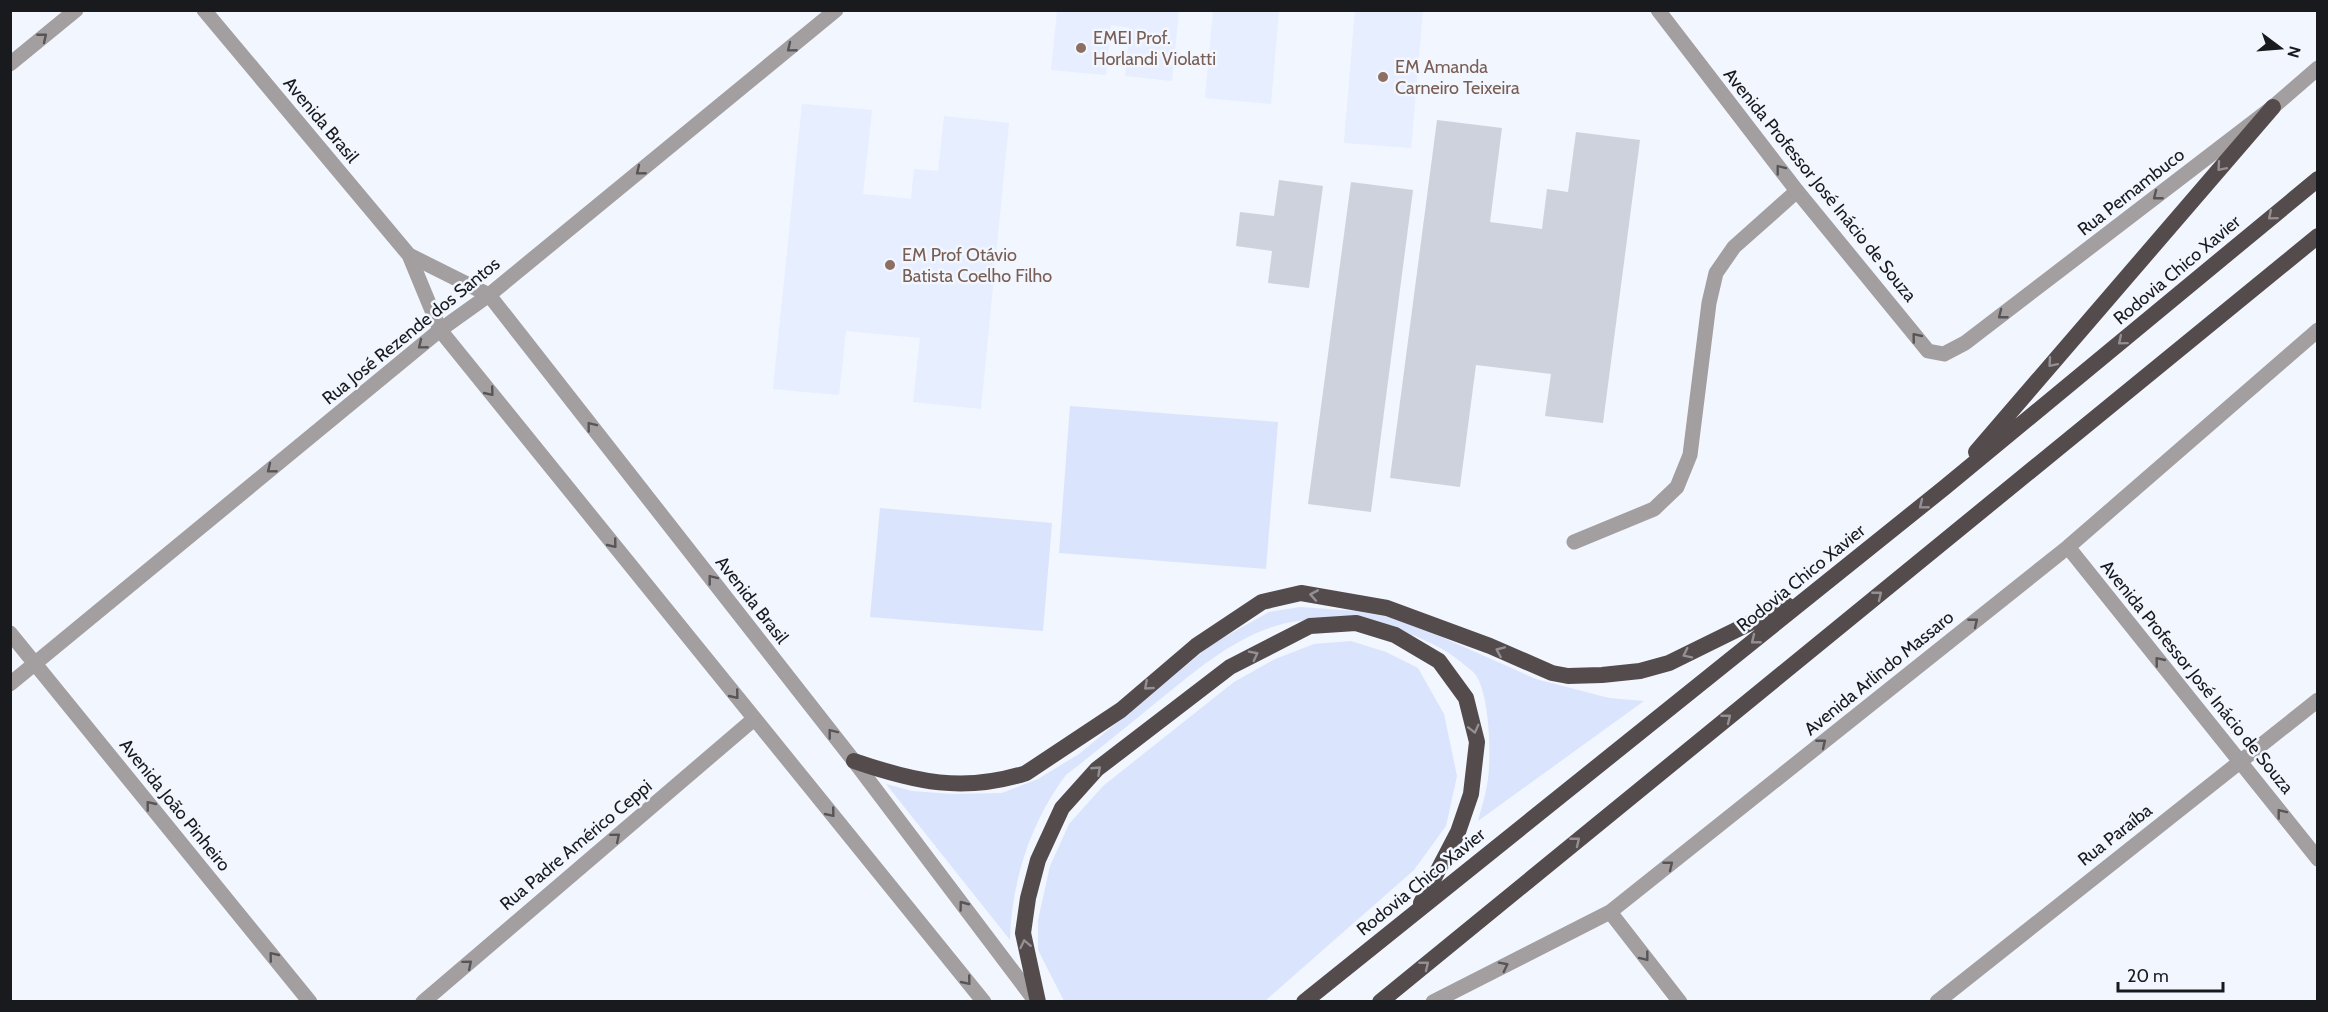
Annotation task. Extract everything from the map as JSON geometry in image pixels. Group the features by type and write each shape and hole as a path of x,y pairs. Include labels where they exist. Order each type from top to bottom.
{"highway":[{"path":"1944,488 2273,107"},
{"name":"Rodovia Chico Xavier","path":"1304,1002 1944,488 2318,179"},
{"path":"1380,1002 2318,236"},
{"path":"854,761 897,776 962,785 1012,778 1026,773 1121,710 1196,646 1252,608 1262,602 1301,593 1387,608 1490,646 1552,673 1581,676 1640,670 1669,663 1815,592"},
{"path":"1037,1002 1023,933 1028,898 1038,860 1062,808 1097,769 1230,667 1310,626 1356,623 1395,634 1439,661 1466,698 1477,742 1471,794 1458,832 1418,909"}],"street":[{"path":"10,64 76,10"},
{"name":"Avenida Brasil","path":"204,10 409,255 440,330 984,1002"},
{"name":"Rua José Rezende dos Santos","path":"10,684 440,330 489,295 836,10"},
{"name":"Avenida Professor José Inácio de Souza","path":"1658,10 1797,191 1928,351 1944,354 1965,343"},
{"name":"Rua Pernambuco","path":"1965,343 2273,107 2318,68"},
{"path":"1574,542 1654,509 1677,487 1690,455 1709,303 1716,273 1734,247 1797,191"},
{"name":"Avenida Brasil","path":"409,255 489,295 854,761 1037,1002"},
{"name":"Avenida Arlindo Massaro","path":"1433,1002 1610,912 2068,547 2318,330"},
{"name":"Avenida Professor José Inácio de Souza","path":"2068,547 2318,859"},
{"name":"Avenida João Pinheiro","path":"10,633 310,1002"},
{"name":"Rua Paraíba","path":"1937,1002 2318,700"},
{"name":"Rua Padre Américo Ceppi","path":"423,1002 754,719"},
{"path":"1610,912 1680,1002"}],"shaded area":[{"name":"EM Amanda Carneiro Teixeira","path":"1355,10 1423,11 1411,148 1344,143"},
{"name":"EMEI Prof. Horlandi Violatti","path":"1057,11 1179,11 1172,81 1125,76 1130,28 1111,25 1106,75 1051,70"},
{"path":"1213,11 1279,11 1271,104 1205,98"},
{"name":"EM Prof Otávio Batista Coelho Filho","path":"802,104 872,110 863,194 911,199 914,169 938,171 944,116 1009,123 981,409 913,402 920,338 846,331 839,395 773,389"},
{"path":"1070,406 1278,422 1266,569 1059,553"},
{"path":"880,508 1052,523 1043,631 870,617"},
{"path":"1300,607 1356,611 1401,619 1536,679 1609,698 1644,701 1478,821 1489,774 1489,744 1484,696 1480,683 1472,671 1443,649 1421,638 1371,624 1319,619 1294,622 1256,633 1212,659 1066,775 1043,812 1025,853 1014,897 1010,940 886,784 912,791 952,794 1002,793 1038,779 1079,754 1212,644 1269,612"},
{"path":"1351,641 1386,652 1418,668 1444,714 1457,776 1446,826 1414,870 1265,1001 1064,1001 1038,950 1038,920 1050,866 1069,824 1103,786 1234,682 1275,659 1314,644"}],"building":[{"path":"1437,120 1502,128 1490,222 1542,229 1547,189 1568,192 1576,132 1640,140 1603,423 1545,416 1551,374 1476,365 1460,487 1390,478"},
{"path":"1279,180 1323,186 1309,288 1268,283 1272,251 1236,246 1240,212 1274,216"},
{"path":"1351,182 1413,190 1371,512 1308,504"}],"place":[{"name":"EMEI Prof. Horlandi Violatti","path":"1081,48"},
{"name":"EM Amanda Carneiro Teixeira","path":"1383,77"},
{"name":"EM Prof Otávio Batista Coelho Filho","path":"890,265"}]}
